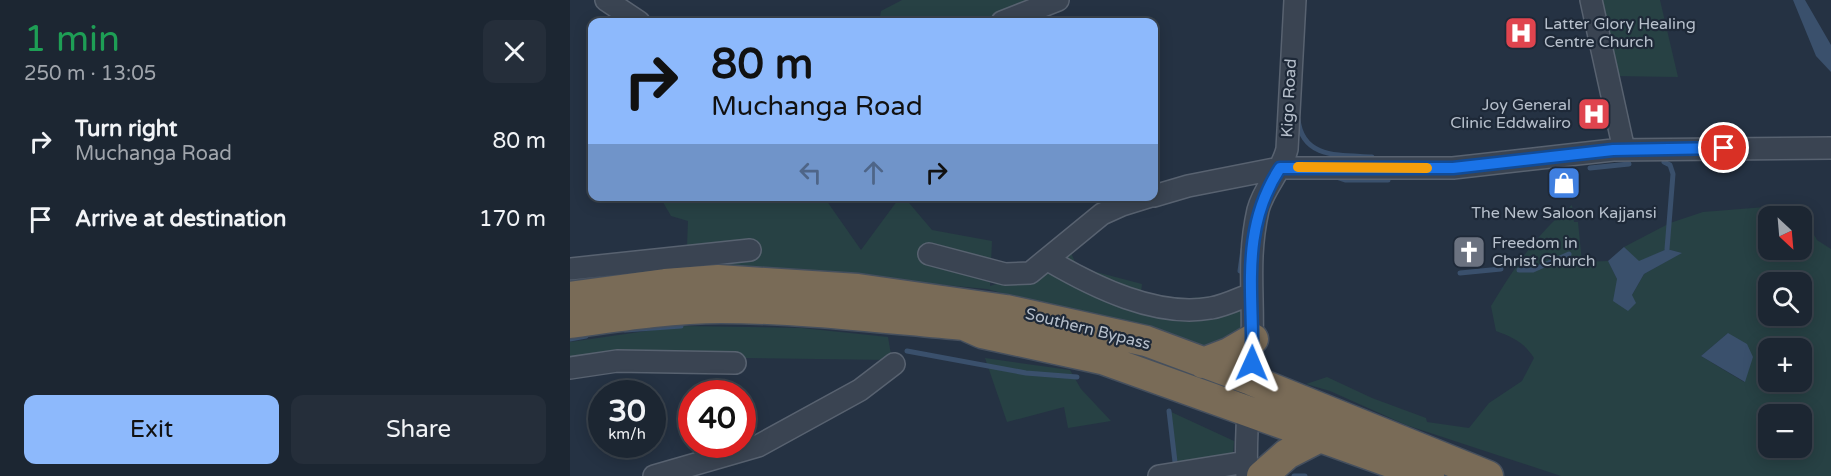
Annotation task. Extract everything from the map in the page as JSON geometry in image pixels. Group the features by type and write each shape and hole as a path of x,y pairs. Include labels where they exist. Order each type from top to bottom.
{"highway":[{"name":"Southern Bypass","path":"665,298 718,280 770,282 858,289 1050,318 1146,341 1251,380 1488,476"},
{"path":"570,297 665,298"},
{"path":"570,323 665,298"},
{"name":"Southern Bypass","path":"665,298 720,308 768,309 964,325 982,333 1102,359 1428,476"},
{"path":"1203,363 1229,353 1252,339"},
{"path":"1252,471 1320,437"}],"street":[{"path":"606,0 633,18"},
{"path":"1012,18 1058,0"},
{"name":"Kigo Road","path":"1252,471 1249,411 1252,339 1250,260 1259,209 1266,189 1280,168 1287,148 1295,0"},
{"path":"1592,0 1624,150"},
{"path":"1158,194 1188,186 1280,168 1453,168 1624,150 1831,148"},
{"path":"929,254 1005,274 1030,273 1102,214 1135,201"},
{"path":"570,269 750,250"},
{"path":"1048,260 1082,279 1154,305 1176,309 1213,308 1251,294"},
{"path":"570,368 617,361 735,363"},
{"path":"654,476 758,446 860,390 894,364"},
{"path":"1159,476 1252,471"}],"green space":[{"path":"902,0 1030,0 1031,2 991,18 880,18 881,11"},
{"path":"1595,0 1660,0 1678,77 1612,76"},
{"path":"662,201 827,201 861,250 897,201 907,201 932,230 992,241 990,286 1041,270 1069,248 1077,267 1142,284 1140,302 1243,294 1241,341 1211,350 987,289 742,266 686,271 688,221 671,216"},
{"path":"1572,205 1574,222 1578,222 1582,262 1608,261 1617,279 1632,295 1644,274 1681,253 1667,249 1639,262 1624,247 1670,223 1703,212 1758,208 1758,260 1812,260 1812,231 1817,240 1831,249 1831,476 1561,476 1406,425 1330,391 1306,384 1327,377 1372,398 1426,418 1427,422 1469,428 1489,403 1522,381 1534,358 1517,341 1496,331 1491,306 1508,278 1548,227","holes":["1727,334 1744,382 1701,356"]},
{"path":"681,326 802,328 888,337 892,360 743,358 570,362 570,342"},
{"path":"985,358 1070,370 1081,389 1111,421 1068,428 1064,407 1007,422"},
{"path":"1169,411 1234,441 1233,456 1175,462"}],"water":[{"path":"1793,0 1805,0 1831,45 1831,72 1816,56"},
{"path":"1624,247 1639,261 1667,249 1682,253 1644,274 1632,295 1636,303 1628,311 1613,301 1617,279 1608,261"},
{"path":"1728,333 1747,344 1753,357 1745,382 1701,356"}],"waterway":[{"path":"1298,119 1301,132 1307,142 1315,148 1336,155 1372,157"},
{"path":"1664,162 1670,165 1673,174 1667,249"},
{"path":"1590,168 1629,164"},
{"path":"1336,177 1345,180 1388,180"},
{"path":"1240,271 1243,249"},
{"path":"1519,270 1533,270 1569,254"},
{"path":"1460,273 1501,269"},
{"path":"625,330 681,326"},
{"path":"570,339 586,336"},
{"path":"907,351 1026,373 1077,377"},
{"path":"1169,411 1175,462"},
{"path":"1294,476 1305,476"}],"slow traffic":[{"path":"1298,167 1427,168"}],"place":[{"name":"Latter Glory Healing Centre Church","path":"1521,33"},
{"name":"Joy General Clinic Eddwaliro","path":"1594,114"},
{"name":"The New Saloon Kajjansi","path":"1564,183"},
{"name":"Freedom in Christ Church","path":"1469,252"}],"route":[{"path":"1252,363 1250,260 1259,209 1266,189 1280,168 1307,166 1453,168 1613,150 1724,148"}]}
